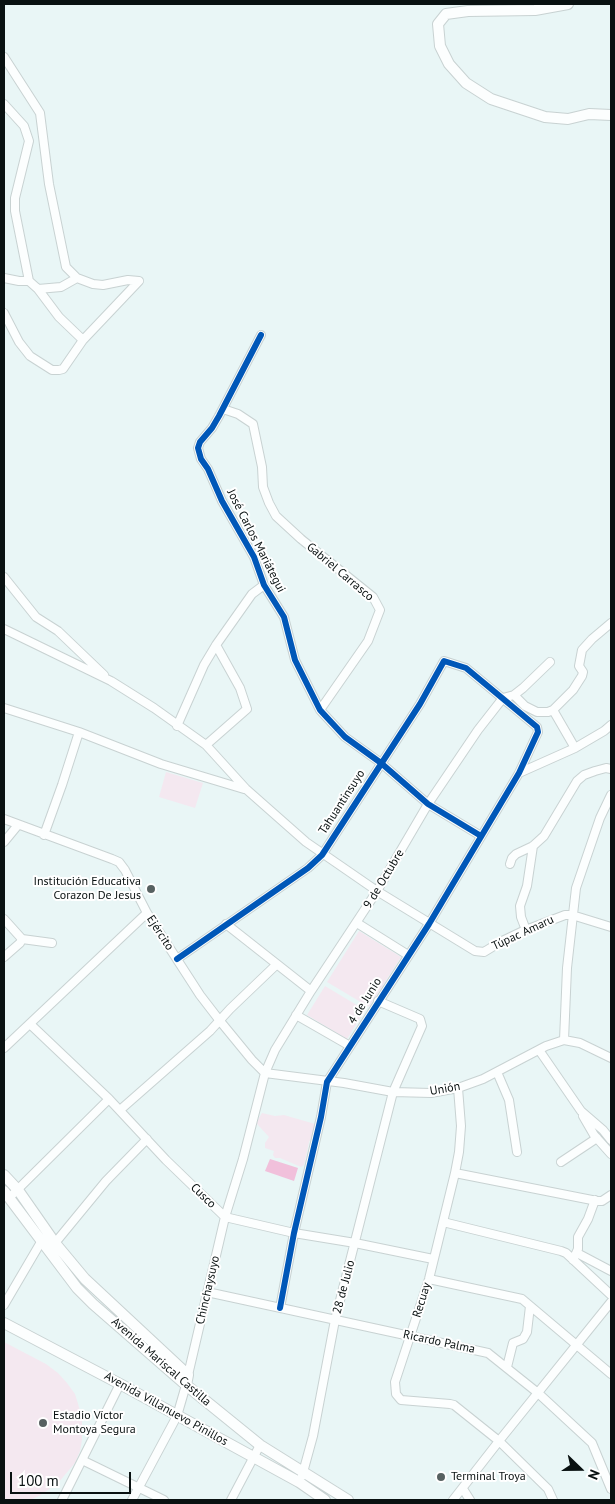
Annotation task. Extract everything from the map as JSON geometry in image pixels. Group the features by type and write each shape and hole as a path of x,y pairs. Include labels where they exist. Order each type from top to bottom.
{"street":[{"path":"568,4 535,10 468,11 446,14 438,24 440,46 449,64 466,83 491,99 545,118 568,119 589,114 611,115"},
{"path":"4,57 40,112 49,184 66,267 77,278 94,284 103,285 128,280 139,281 84,340 63,368 52,370 30,356 19,342 4,313"},
{"path":"4,104 24,126 29,141 15,198 15,211 29,281 38,289 59,318 84,340"},
{"path":"4,278 29,281"},
{"path":"38,289 61,287 77,278"},
{"path":"222,409 261,335"},
{"name":"Gabriel Carrasco","path":"222,409 238,414 253,424 262,467 263,486 268,503 276,516 315,551 373,598 380,610 368,640 320,710"},
{"name":"José Carlos Mariátegui","path":"222,409 212,428 200,442 198,448 201,459 208,469 222,501 254,557 264,585 284,617 295,660 320,710 345,737 381,763 428,804 481,836"},
{"path":"4,577 36,617 58,631 111,681"},
{"path":"177,726 204,665 216,645 252,594 264,585"},
{"path":"514,695 525,706 537,712 552,710 572,690 582,676 583,672 579,666 582,650 611,623"},
{"path":"4,629 111,681"},
{"path":"206,745 247,709 240,688 216,645"},
{"name":"Tahuantinsuyo","path":"177,959 308,868 322,855 420,704 444,661 466,668 537,727 538,732"},
{"path":"503,698 514,695 550,662"},
{"name":"Túpac Amaru","path":"111,681 154,708 206,745 246,789 322,855 429,924 475,951 484,952 526,930 558,917 572,915"},
{"name":"9 de Octubre","path":"266,1073 274,1050 310,991 357,923 428,804 478,730 503,698"},
{"path":"4,708 79,732 161,764 246,789"},
{"path":"552,710 575,748"},
{"path":"519,772 575,748 611,725"},
{"path":"44,835 79,732"},
{"name":"4 de Junio","path":"280,1308 294,1233 321,1117 327,1082 429,924 519,772 538,732"},
{"path":"510,864 516,854 539,842 550,829 576,781 584,775 606,768 611,769"},
{"path":"611,795 600,818 576,888 567,968 564,1040 580,1043 611,1058"},
{"name":"Ejército","path":"4,820 119,862 147,913 220,1021 252,1060 266,1073"},
{"path":"4,842 18,825"},
{"path":"526,930 521,917 520,906 527,886 533,846"},
{"path":"4,1048 147,913"},
{"path":"572,915 611,927"},
{"path":"4,919 22,939 52,943"},
{"path":"357,923 408,955"},
{"path":"226,924 310,991"},
{"path":"4,957 22,939"},
{"path":"120,1110 220,1021 276,965"},
{"name":"28 de Julio","path":"301,1477 313,1436 335,1320 393,1092 422,1029 420,1019 378,1001"},
{"path":"296,1015 350,1046"},
{"name":"Cusco","path":"30,1024 110,1099 202,1196 225,1217 294,1233 356,1243 433,1259"},
{"name":"Unión","path":"266,1073 344,1083 393,1092 431,1093 458,1088 497,1072 546,1046 564,1040"},
{"path":"539,1050 597,1138 611,1154"},
{"path":"497,1072 509,1100 516,1152"},
{"name":"Chinchaysuyo","path":"132,1500 177,1416 186,1386 206,1292 225,1217 266,1073"},
{"name":"Recuay","path":"458,1088 460,1126 455,1173 429,1279 394,1389 397,1397 401,1400 450,1404 498,1441"},
{"path":"6,1195 18,1190 110,1099"},
{"path":"581,1111 603,1130 611,1140"},
{"path":"561,1162 597,1138"},
{"path":"4,1305 41,1242 55,1243 106,1181 147,1139"},
{"path":"455,1173 602,1201 611,1195"},
{"name":"Avenida Mariscal Castilla","path":"4,1175 18,1190 55,1243 85,1279 188,1374"},
{"name":"Avenida Mariscal Castilla","path":"6,1195 77,1288 186,1386 301,1477 337,1497 348,1500"},
{"path":"575,1256 578,1237 588,1219 595,1200"},
{"path":"443,1222 554,1248 611,1271"},
{"path":"575,1256 611,1295"},
{"path":"429,1279 522,1299 611,1374"},
{"name":"Ricardo Palma","path":"206,1292 488,1353 538,1393 592,1443 611,1489"},
{"path":"453,1500 498,1441 611,1302"},
{"path":"507,1367 513,1343 523,1339 527,1332 530,1306"},
{"name":"Avenida Villanuevo Pinillos","path":"4,1323 253,1457 301,1477 325,1500"},
{"path":"62,1500 120,1384"},
{"path":"498,1441 548,1489 553,1500"},
{"path":"231,1500 260,1444"},
{"path":"82,1460 164,1500"},
{"path":"603,1470 611,1466"},
{"path":"463,1489 470,1500"}],"shaded area":[{"path":"166,772 203,783 195,808 159,797"},
{"path":"359,931 401,957 369,1007 327,982"},
{"path":"325,986 365,1010 347,1039 307,1015"},
{"path":"262,1113 275,1116 284,1115 315,1124 304,1165 301,1167 280,1158 275,1158 273,1155 274,1151 265,1148 265,1143 269,1137 257,1124"},
{"path":"270,1159 298,1168 294,1181 265,1171"},
{"name":"Estadio Víctor Montoya Segura","path":"4,1342 46,1364 58,1373 75,1394 82,1417 82,1440 75,1463 58,1483 30,1500 4,1500"}],"cycle path":[{"path":"261,335 219,416 200,442 198,448 201,459 208,469 222,501 254,557 264,585 284,617 295,660 320,710 345,737 381,763 428,804 481,836"},
{"path":"177,959 308,868 322,855 420,704 444,661 466,668 537,727 538,732 519,773 429,924 327,1082 321,1117 294,1233 280,1308"}],"place":[{"name":"Institución Educativa Corazon De Jesus","path":"151,889"},
{"name":"Estadio Víctor Montoya Segura","path":"43,1423"},
{"name":"Terminal Troya","path":"441,1477"}]}
